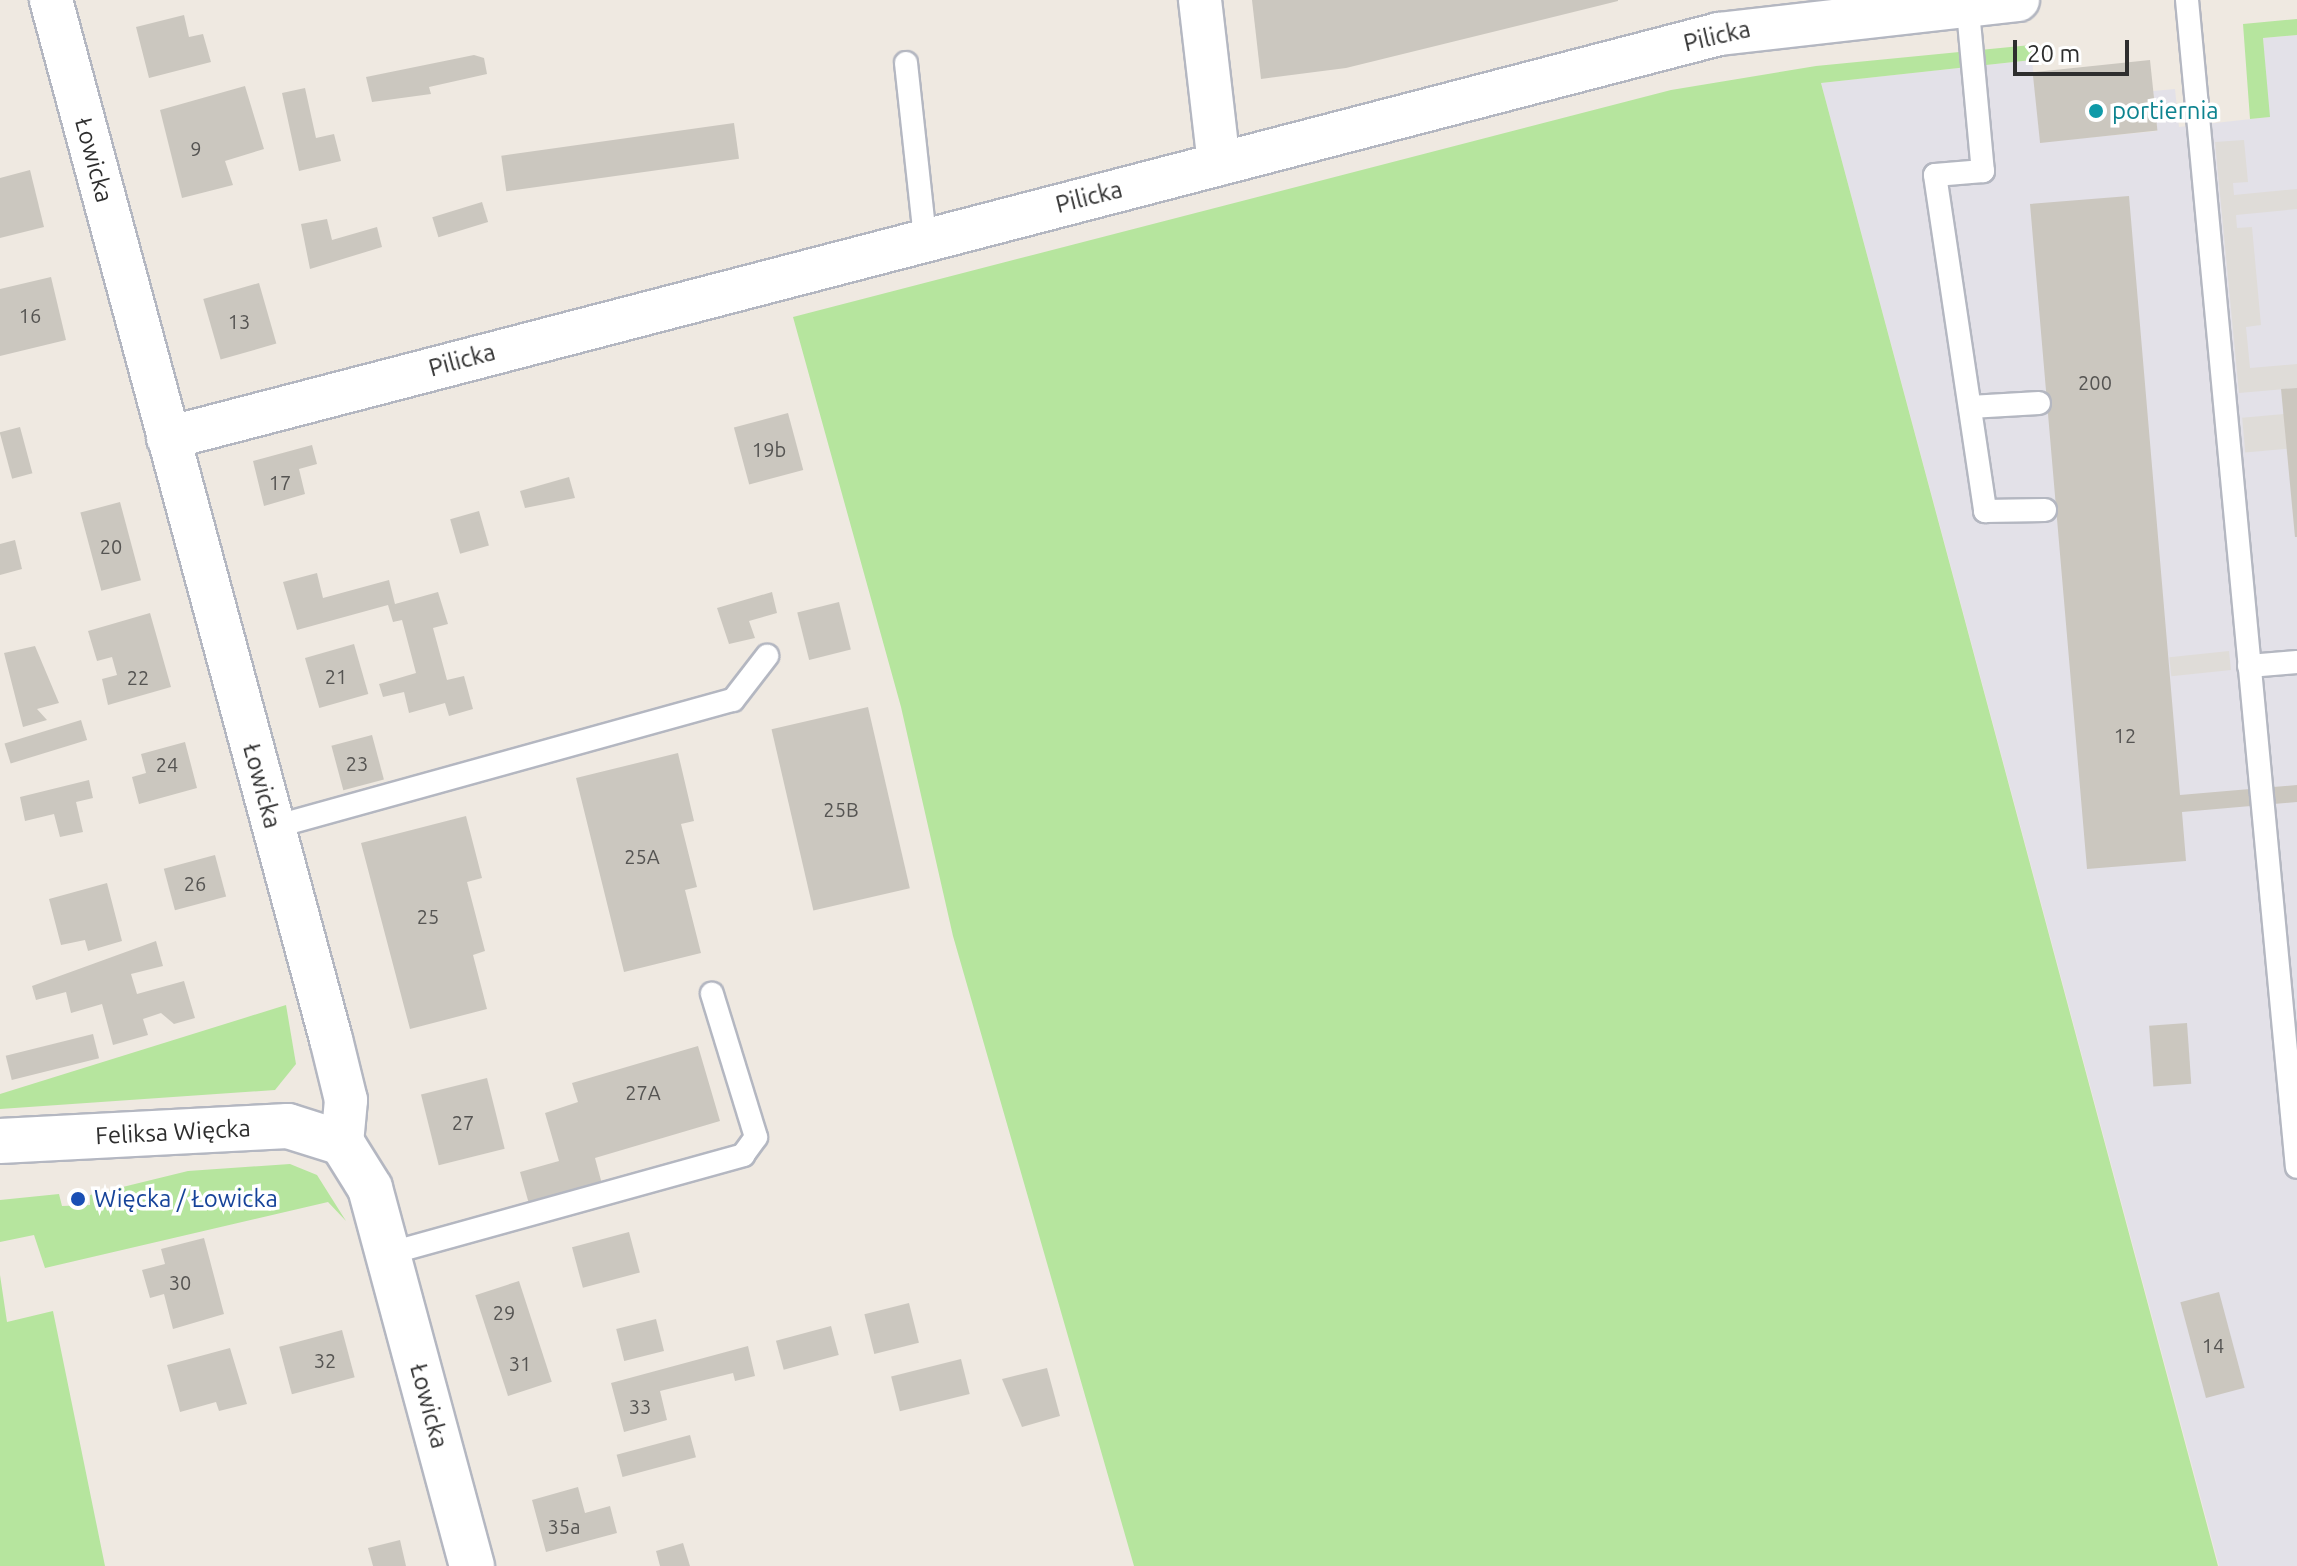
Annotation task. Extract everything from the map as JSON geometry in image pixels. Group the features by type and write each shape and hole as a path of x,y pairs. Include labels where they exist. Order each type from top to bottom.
{"street":[{"name":"Łowicka","path":"51,0 346,1100 342,1143 361,1166 472,1566"},
{"path":"1200,0 1219,164"},
{"name":"Pilicka","path":"168,438 925,238 1731,31 1967,2 2018,0"},
{"name":"Feliksa Więcka","path":"0,1141 288,1126 342,1143"}],"lane":[{"path":"2187,0 2297,1167"},
{"path":"1967,2 1983,171 1935,175 1985,511 2045,510"},
{"path":"906,63 925,238"},
{"path":"1970,407 2039,403"},
{"path":"274,827 733,700 767,656"},
{"path":"2249,666 2297,662"},
{"path":"387,1254 743,1155 756,1137 712,994"}],"shaded area":[{"path":"2297,35 2297,1566 2219,1566 1821,83 2032,60 2041,142 2157,131 2153,91 2175,89 2179,127 2269,117 2263,38"},
{"path":"2244,140 2248,182 2233,183 2234,195 2297,189 2297,209 2236,215 2237,228 2252,227 2261,325 2246,327 2250,368 2297,364 2297,388 2239,393 2215,142"},
{"path":"2284,414 2287,449 2245,453 2242,418"},
{"path":"2229,651 2231,670 2171,676 2169,657"}],"green space":[{"path":"2297,19 2297,35 2263,38 2270,117 2250,119 2243,24"},
{"path":"2031,45 2032,60 1821,83 2218,1566 1134,1566 953,936 901,707 793,317 1671,90 1816,66"},
{"path":"286,1005 296,1064 275,1090 0,1109 0,1094"},
{"path":"290,1164 317,1175 346,1221 328,1202 45,1268 34,1235 0,1242 0,1200 59,1194 62,1206 90,1205 90,1195 188,1171"},
{"path":"0,1275 7,1322 53,1311 105,1566 0,1566"}],"building":[{"path":"1252,0 1618,1 1346,68 1261,79"},
{"path":"184,15 189,37 203,34 211,62 149,78 136,27"},
{"path":"474,55 484,58 487,74 429,87 431,94 372,102 366,77"},
{"name":"portiernia","path":"2150,60 2157,131 2040,143 2033,72"},
{"path":"245,86 264,149 225,161 233,185 182,198 160,110"},
{"path":"305,88 316,138 334,134 341,161 299,171 282,93"},
{"path":"734,123 739,159 506,191 501,156"},
{"path":"30,170 44,227 0,238 0,178"},
{"path":"2129,196 2180,795 2297,785 2297,802 2182,812 2186,861 2087,869 2030,204"},
{"path":"482,202 488,222 438,237 432,217"},
{"path":"327,219 332,240 377,227 382,247 310,269 301,224"},
{"path":"51,277 66,340 0,356 0,289"},
{"path":"259,283 276,344 221,360 203,299"},
{"path":"2297,388 2297,537 2295,537 2281,389"},
{"path":"788,413 803,470 749,484 734,427"},
{"path":"20,427 32,473 12,479 0,432"},
{"path":"312,445 317,464 299,469 305,494 264,506 253,461"},
{"path":"569,477 575,498 525,508 520,491"},
{"path":"120,502 141,580 101,591 80,513"},
{"path":"479,511 489,546 460,554 450,519"},
{"path":"15,540 22,569 0,575 0,544"},
{"path":"317,573 323,598 389,580 395,604 438,592 448,624 433,628 447,680 464,676 473,709 449,716 445,703 409,713 404,692 383,697 379,684 416,673 402,620 393,622 388,605 297,630 283,582"},
{"path":"772,592 777,613 749,621 755,638 729,644 717,608"},
{"path":"839,602 851,650 809,660 797,612"},
{"path":"150,613 171,687 108,705 102,679 117,675 112,657 97,661 88,631"},
{"path":"354,644 368,694 319,708 305,658"},
{"path":"35,646 59,703 37,709 47,720 23,727 4,653"},
{"path":"868,707 910,888 813,911 772,729"},
{"path":"81,720 87,740 11,763 4,743"},
{"path":"372,735 384,779 343,790 331,746"},
{"path":"185,742 197,788 139,804 132,777 146,773 141,754"},
{"path":"678,753 694,821 681,824 697,887 685,890 701,953 624,972 576,778"},
{"path":"89,780 93,798 76,802 83,832 60,837 54,814 25,821 20,797"},
{"path":"466,816 482,878 467,882 485,951 473,955 487,1009 410,1029 361,843"},
{"path":"215,855 226,897 175,910 164,869"},
{"path":"107,883 122,941 88,951 85,940 61,945 49,899"},
{"path":"156,941 163,966 131,974 137,994 184,981 195,1018 174,1024 161,1013 143,1019 148,1035 113,1045 102,1004 71,1013 66,992 36,1000 32,986"},
{"path":"2187,1023 2191,1084 2153,1087 2149,1026"},
{"path":"93,1034 99,1058 12,1080 6,1056"},
{"path":"698,1046 720,1121 595,1158 602,1184 529,1204 520,1172 559,1161 545,1113 578,1102 572,1083"},
{"path":"487,1078 505,1149 439,1165 421,1094"},
{"path":"629,1232 640,1273 583,1288 572,1247"},
{"path":"204,1238 224,1314 173,1329 164,1294 150,1298 142,1270 165,1264 161,1249"},
{"path":"519,1281 552,1382 508,1396 475,1295"},
{"path":"2219,1292 2245,1388 2206,1398 2180,1302"},
{"path":"909,1303 919,1343 874,1354 864,1314"},
{"path":"656,1319 664,1351 624,1361 616,1329"},
{"path":"831,1326 839,1355 784,1370 776,1341"},
{"path":"342,1330 355,1377 292,1394 279,1347"},
{"path":"748,1346 755,1376 735,1381 733,1373 660,1391 667,1420 624,1432 611,1383"},
{"path":"230,1348 247,1404 219,1411 216,1402 180,1412 167,1365"},
{"path":"961,1359 970,1394 900,1411 891,1376"},
{"path":"1047,1368 1060,1416 1022,1427 1002,1379"},
{"path":"690,1435 696,1457 623,1477 617,1455"},
{"path":"578,1487 585,1513 610,1506 617,1533 546,1552 532,1500"},
{"path":"400,1540 406,1566 373,1566 368,1548"},
{"path":"683,1543 690,1566 660,1566 656,1551"}],"place":[{"name":"portiernia","path":"2096,111"},
{"name":"Więcka / Łowicka","path":"78,1199"}]}
